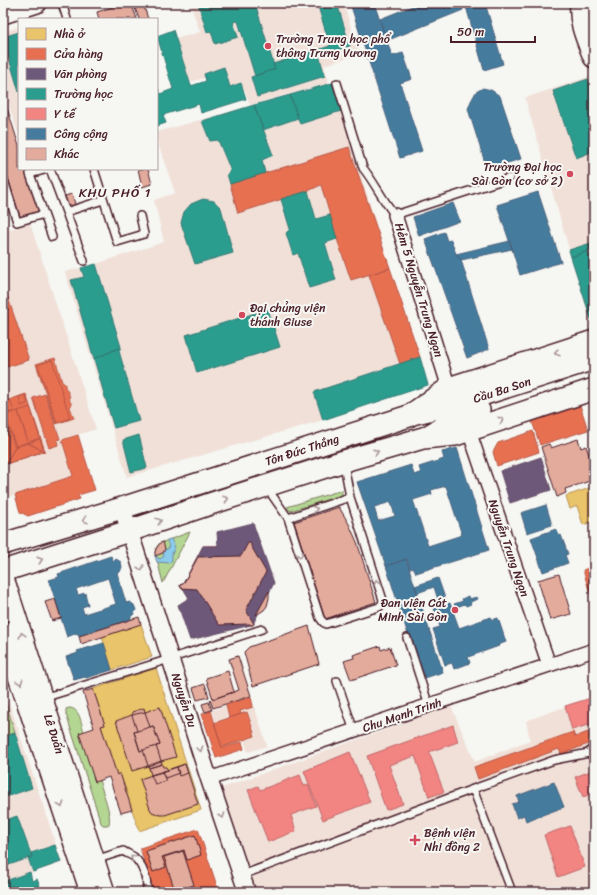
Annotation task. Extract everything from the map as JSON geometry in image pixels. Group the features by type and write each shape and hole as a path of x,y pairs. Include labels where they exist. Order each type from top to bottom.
{"main road":[{"path":"3,14 37,3"},
{"path":"581,3 581,22 594,57"},
{"path":"592,3 594,9"},
{"name":"Tôn Đức Thắng","path":"458,410 594,341"},
{"name":"Cầu Ba Son","path":"458,410 594,360"},
{"name":"Cầu Ba Son","path":"458,410 594,373"},
{"name":"Tôn Đức Thắng","path":"3,544 122,508 409,416 594,389"},
{"name":"Tôn Đức Thắng","path":"3,571 344,461 423,438 455,435 458,410"},
{"path":"181,489 188,511"},
{"name":"Lê Duẩn","path":"3,575 105,892"},
{"name":"Lê Duẩn","path":"3,632 90,892"}],"street":[{"name":"Hẻm 5 Nguyễn Trung Ngạn","path":"395,215 442,366"},
{"name":"Nguyễn Trung Ngạn","path":"442,366 549,665"},
{"name":"Nguyễn Du","path":"122,508 247,892"},
{"name":"Chu Mạnh Trinh","path":"209,779 594,650"}],"lane":[{"path":"62,3 67,18"},
{"name":"Hẻm 5 Nguyễn Trung Ngạn","path":"337,83 364,168 395,215"},
{"path":"45,170 30,174 52,237"},
{"path":"49,170 84,261"},
{"path":"94,170 117,242 144,234 140,216"},
{"path":"3,177 16,222 44,214"},
{"path":"395,215 508,178"},
{"path":"66,212 103,200"},
{"path":"266,486 288,518 320,618 326,624 379,607 383,600 350,498 344,461"},
{"path":"288,518 350,498"},
{"path":"43,698 171,659 262,629"},
{"path":"407,638 429,706"},
{"path":"337,681 354,731"},
{"path":"242,875 554,760 591,755 594,745"},
{"path":"473,789 512,892"},
{"path":"95,860 123,852 134,857 141,866 146,878 147,892"}],"shaded area":[{"name":"Trường Trung học phổ thông Trưng Vương","path":"190,3 343,3 360,54 324,65 329,83 250,105 245,90 231,95 224,72 190,82 176,39 200,32"},
{"path":"18,27 18,133 3,88 3,32"},
{"name":"Trường Đại học Sài Gòn (cơ sở 2)","path":"594,75 594,331 593,331 525,98"},
{"name":"Đại chủng viện thánh Giuse","path":"332,83 428,385 323,420 127,477 65,272 96,264 164,242 154,200 175,193 158,143 158,132"},
{"path":"30,223 96,429 62,440 73,476 3,499 3,232"},
{"path":"3,684 62,863 3,882"},
{"path":"251,696 267,746 248,752 244,741 222,748 211,711"},
{"name":"Bệnh viện Nhi đồng 2","path":"594,696 594,892 253,892 219,789 451,706 475,762 530,740 526,721"}],"green space":[{"path":"342,490 342,495 290,511 287,507"},
{"path":"190,532 163,583 155,552 157,547 163,542"},
{"path":"5,700 15,733 3,737 3,701"},
{"path":"69,708 76,710 81,720 84,732 80,733 95,781 99,780 108,809 110,820 109,824 107,825 103,825 101,823 66,714 66,709"}],"water":[{"path":"171,539 175,547 172,554 172,560 169,563 157,562 155,556 160,559 164,556 163,553 165,549 169,548 167,540"}],"building: Nhà ở":[{"path":"593,487 594,521 583,525 577,506 570,509 566,496"},
{"path":"141,624 152,657 112,670 102,637"},
{"path":"156,668 201,810 139,831 120,773 117,775 101,726 105,725 93,689"}],"building: Cửa hàng":[{"path":"349,147 390,268 351,280 321,185 308,191 238,213 230,184"},
{"path":"390,268 420,357 400,364 369,275"},
{"path":"3,283 29,360 7,367 3,356"},
{"path":"55,358 62,382 65,384 69,394 70,402 72,404 70,407 74,418 56,424 36,364"},
{"path":"52,360 70,418 57,423 38,365"},
{"path":"3,386 6,394 3,395"},
{"path":"26,394 45,451 6,464 3,455 3,402"},
{"path":"45,394 60,439 57,440 58,445 49,448 33,398"},
{"path":"25,395 28,403 21,406 19,397"},
{"path":"10,400 14,411 3,414 3,402"},
{"path":"580,405 588,430 540,445 532,421"},
{"path":"30,407 40,438 28,442 18,411"},
{"path":"18,411 28,442 16,446 5,415"},
{"path":"3,414 15,447 6,464 3,453"},
{"path":"533,431 539,452 497,466 493,452 498,443"},
{"path":"78,435 95,490 78,495 80,499 28,516 20,512 15,495 73,476 62,440"},
{"path":"40,439 44,451 28,443"},
{"path":"28,443 44,451 6,464 15,447"},
{"path":"248,543 251,544 273,583 253,622 254,624 206,625 180,585 183,584 203,546 248,545"},
{"path":"594,566 594,596 591,597 583,570"},
{"path":"251,697 253,707 240,711 241,714 229,718 226,705"},
{"path":"211,711 222,748 242,742 244,749 216,758 202,714"},
{"path":"247,712 255,736 222,747 214,723"},
{"path":"573,732 575,737 588,732 591,743 561,754 559,749 478,779 474,767"},
{"path":"198,829 219,892 154,892 140,848"}],"building: Văn phòng":[{"path":"541,457 551,490 510,503 500,471"},
{"path":"253,523 274,583 254,624 190,640 178,605 189,598 180,585 183,584 203,546 218,546 217,532"}],"building: Trường học":[{"path":"198,3 255,3 275,69 255,76 238,21 233,22 238,37 215,44 211,31 207,32"},
{"path":"317,3 337,3 350,46 319,55 325,76 257,97 251,77 275,69 273,64 330,46"},
{"path":"173,30 191,86 206,81 204,74 224,67 230,87 241,83 246,99 201,113 199,104 163,115 166,123 158,126 158,90 160,94 173,89 158,36"},
{"path":"18,32 18,89 7,52 3,53 3,37"},
{"path":"588,79 594,97 594,151 576,158 553,91"},
{"path":"332,83 341,111 300,124 290,95"},
{"path":"290,95 298,118 263,130 254,105"},
{"path":"254,105 273,155 262,160 265,173 230,184 227,174 231,171 218,140 210,141 202,121"},
{"path":"308,191 316,219 330,215 337,239 325,243 336,280 309,288 298,253 293,255 286,233 290,229 281,199"},
{"path":"203,199 214,201 221,208 233,253 195,264 181,223 184,212 191,204"},
{"path":"594,242 594,249 571,257 569,250"},
{"path":"588,251 594,270 594,321 592,322 571,257"},
{"path":"96,264 121,347 94,359 71,280 84,277 81,268"},
{"path":"268,309 280,347 197,373 186,335"},
{"path":"121,347 119,351 139,421 114,428 94,359"},
{"path":"420,357 428,385 323,420 314,392"},
{"path":"139,435 147,468 131,472 123,440"},
{"path":"3,684 7,696 3,697"},
{"path":"15,733 32,788 3,798 3,737"},
{"path":"17,816 32,857 6,866 3,858 3,821"},
{"path":"55,845 61,862 33,872 28,858 32,857 31,853"},
{"path":"30,872 32,881 37,879 42,892 3,892 3,882"}],"building: Y tế":[{"path":"594,697 594,723 572,730 565,706"},
{"path":"453,725 458,742 429,752 444,792 429,797 415,756 389,765 403,804 386,810 367,756"},
{"path":"350,752 370,802 323,820 304,771"},
{"path":"593,770 594,793 583,797 575,777"},
{"path":"300,775 304,786 308,784 316,806 291,815 296,831 268,842 248,790 258,786 260,790"},
{"path":"570,826 585,867 558,877 544,835"}],"building: Công cộng":[{"path":"350,3 374,3 392,56 403,53 412,79 400,83 422,151 400,158"},
{"path":"420,3 461,3 463,10 386,41 380,19"},
{"path":"465,3 485,3 503,64 484,70"},
{"path":"483,88 491,90 500,96 521,159 487,169 468,109 476,92"},
{"path":"538,192 561,262 520,275 497,205"},
{"path":"453,203 460,221 419,236 413,217"},
{"path":"444,232 447,241 451,240 456,254 461,260 489,349 467,358 425,239"},
{"path":"510,241 512,249 461,260 456,254"},
{"path":"457,448 489,550 416,573 414,568 410,569 407,559 386,566 357,482 411,465 414,475 421,473 419,467 444,459 442,452","holes":["446,486 462,535 428,546 413,500 432,494 431,490","391,502 395,516 378,521 374,507"]},
{"path":"546,505 552,525 527,533 521,513"},
{"path":"556,529 559,536 561,535 568,554 565,555 568,563 543,572 531,538"},
{"path":"111,556 113,561 116,559 121,562 122,567 120,572 117,573 126,603 130,602 134,605 136,610 131,616 131,619 79,636 77,633 67,637 49,580 59,577 58,574","holes":["108,578 116,604 84,614 82,607 88,605 85,593 78,595 76,589"]},
{"path":"406,559 443,672 425,678 414,647 412,647 386,566"},
{"path":"438,578 447,604 440,606 434,587 417,593 415,586"},
{"path":"468,596 469,599 477,597 478,599 470,602 471,604 466,606 465,604 456,607 454,604 463,601 462,599"},
{"path":"450,603 459,628 491,617 492,620 498,618 506,642 468,657 470,663 454,669 452,663 445,665 433,629 440,627 434,608"},
{"path":"104,643 112,670 74,680 66,657 78,653 77,651"},
{"path":"554,782 564,807 526,821 524,815 517,818 512,804 519,802 517,796"}],"building: Khác":[{"path":"125,3 131,3 137,18 99,18 97,12"},
{"path":"143,3 148,18 139,18 134,5"},
{"path":"3,95 18,143 18,170 26,170 41,214 21,220 3,162"},
{"path":"138,170 148,170 152,184 142,187"},
{"path":"72,194 76,207 69,209 65,196"},
{"path":"578,439 581,448 586,446 593,467 589,469 593,480 565,489 566,493 557,497 541,447 549,444 551,448"},
{"path":"339,507 357,542 376,602 325,619 294,522"},
{"path":"163,542 165,549 163,553 155,556 156,549 160,543"},
{"path":"248,543 251,544 266,572 246,610 254,624 219,625 197,589 181,588 180,585 183,584 198,557 241,556"},
{"path":"559,574 571,614 550,620 538,580"},
{"path":"269,591 267,606 256,615"},
{"path":"55,599 61,618 52,621 45,602"},
{"path":"139,617 141,624 81,644 79,636"},
{"path":"309,626 319,664 253,686 244,652 249,647"},
{"path":"380,646 381,650 390,647 396,665 351,680 344,661 354,658 353,655"},
{"path":"238,656 251,696 213,708 210,700 239,690 229,659"},
{"path":"228,671 234,692 213,699 206,678"},
{"path":"205,684 209,697 197,700 193,688"},
{"path":"93,689 105,725 101,726 117,775 120,773 132,810 121,813 109,777 95,782 79,733 94,728 83,692"},
{"path":"209,702 212,710 205,712 202,704"},
{"path":"160,707 176,757 161,761 162,764 149,768 148,766 132,771 116,721 132,715 132,712 144,708 145,712"},
{"path":"145,712 150,727 153,726 160,745 156,746 161,761 148,766 143,750 140,751 134,732 137,731 132,715"},
{"path":"153,726 160,745 140,751 134,732"},
{"path":"162,764 163,767 166,767 168,770 151,775 149,768"},
{"path":"185,764 198,804 165,815 152,812 140,779"},
{"path":"185,764 188,773 179,776 177,767"},
{"path":"177,767 179,773 165,778 162,772"},
{"path":"162,772 166,781 155,784 151,775"},
{"path":"195,835 201,855 187,860 184,850 162,857 166,867 153,872 146,851"},
{"path":"183,851 194,885 175,891 164,857"}],"place":[{"name":"Trường Trung học phổ thông Trưng Vương","path":"268,46"},
{"name":"Trường Đại học Sài Gòn (cơ sở 2)","path":"570,174"},
{"name":"Đại chủng viện thánh Giuse","path":"242,315"},
{"name":"Đan viện Cát Minh Sài Gòn","path":"455,610"},
{"name":"Bệnh viện Nhi đồng 2","path":"415,840"}],"district":[{"name":"KHU PHỐ 1","path":"115,192"}]}
